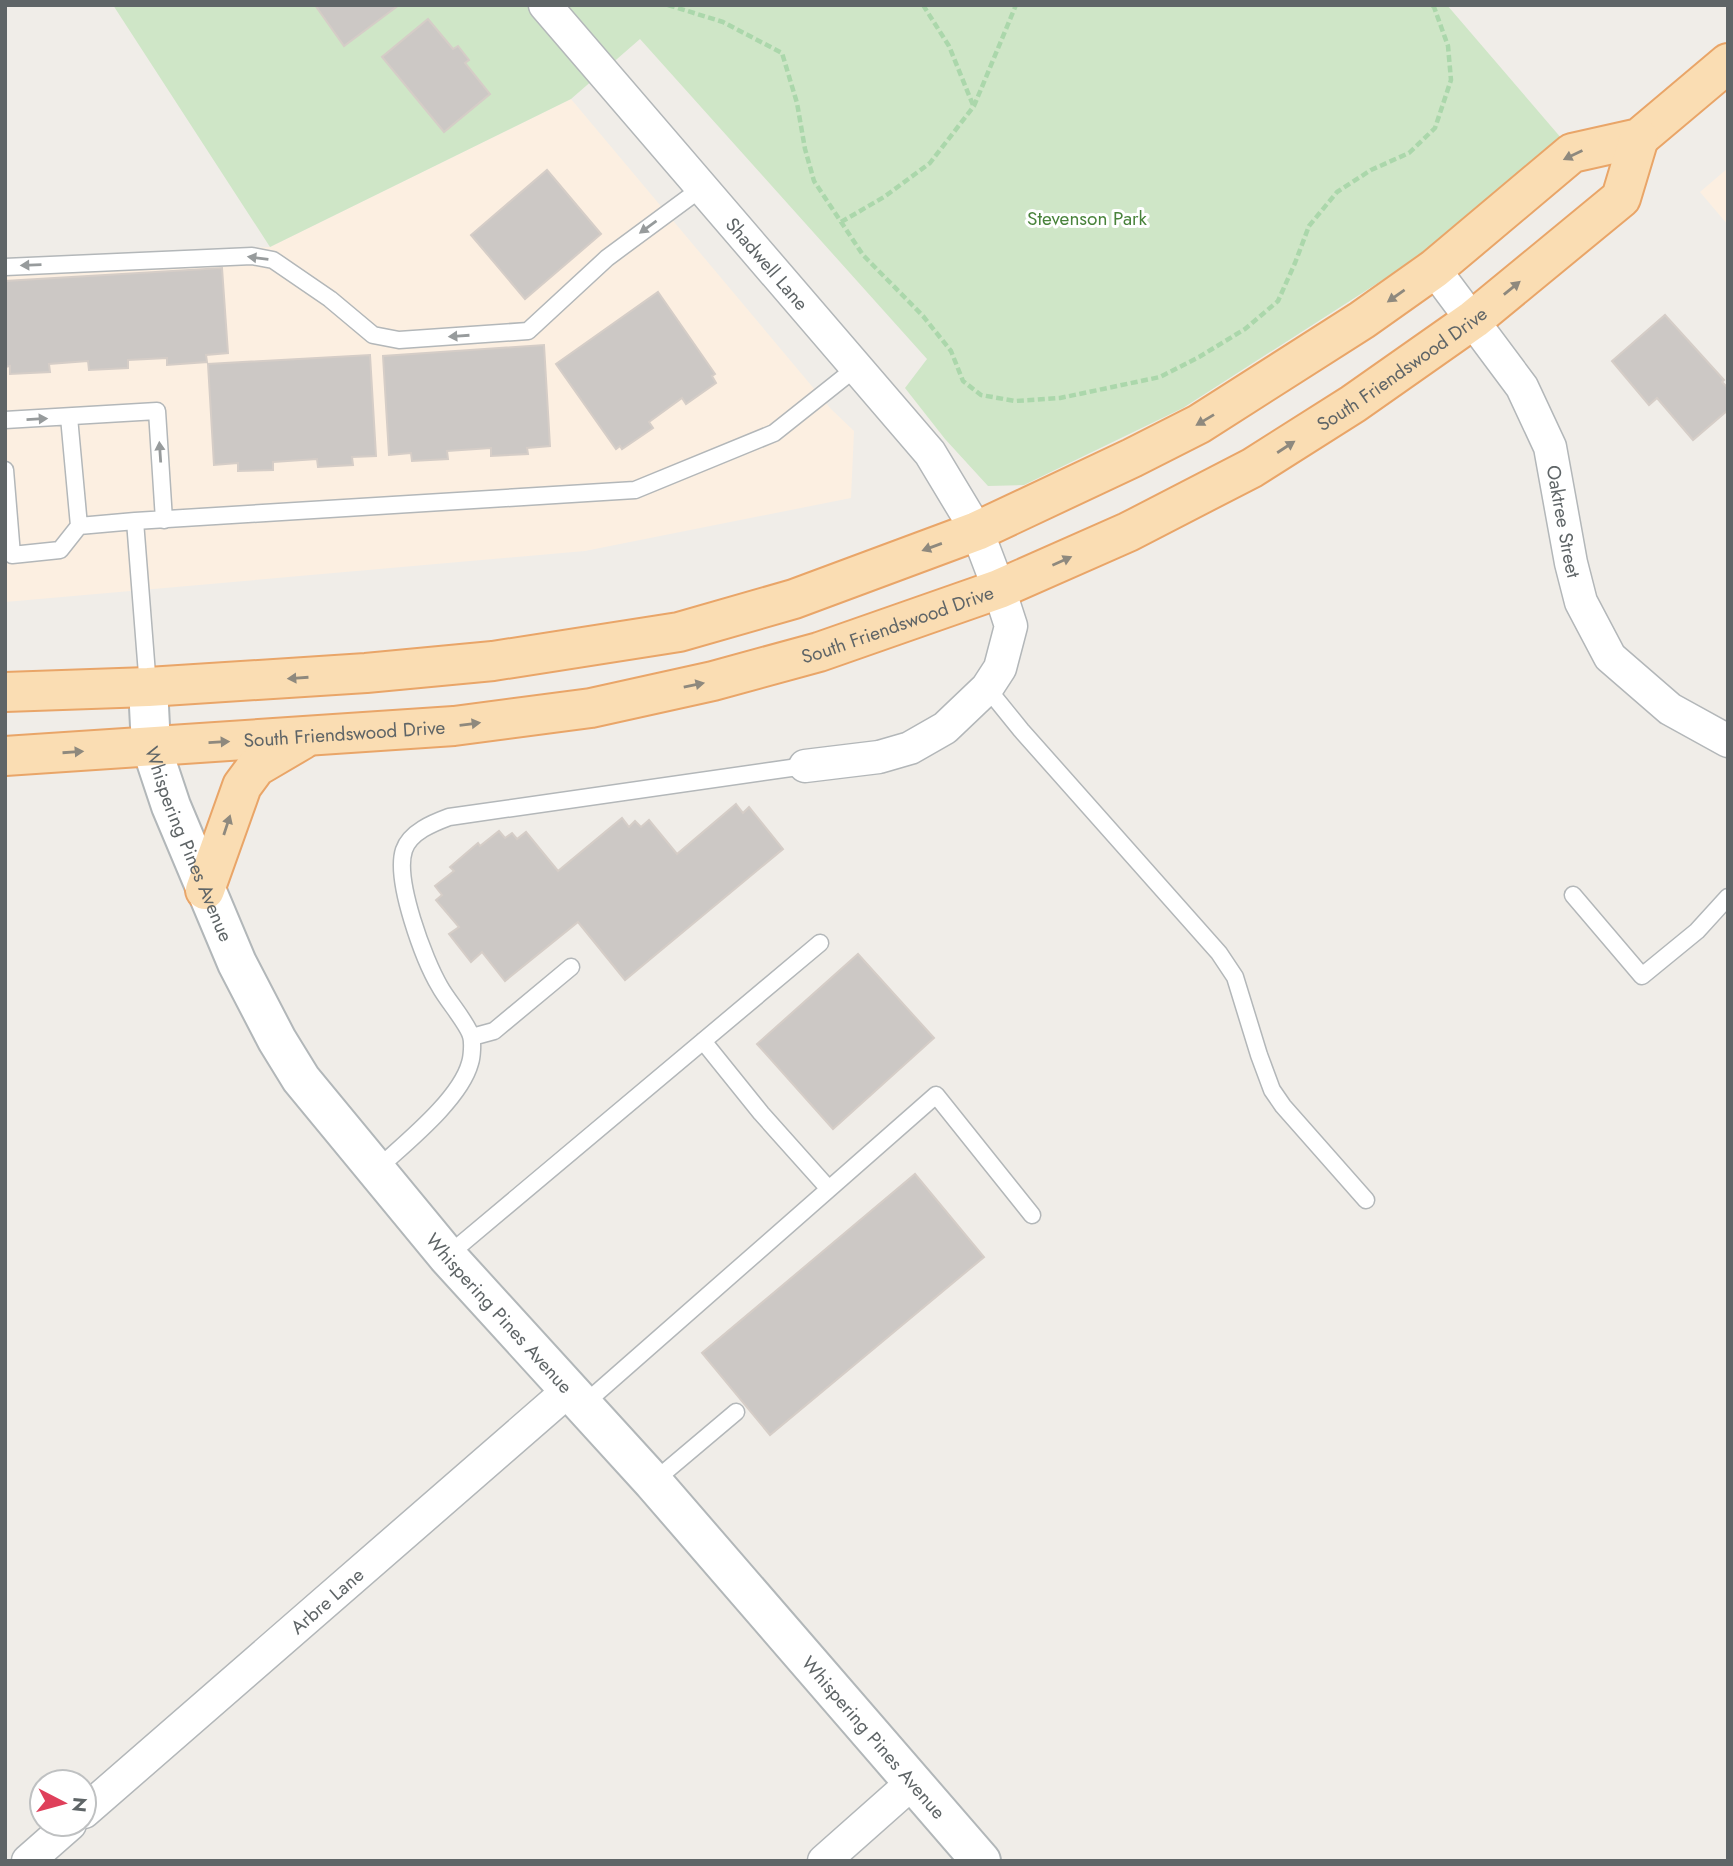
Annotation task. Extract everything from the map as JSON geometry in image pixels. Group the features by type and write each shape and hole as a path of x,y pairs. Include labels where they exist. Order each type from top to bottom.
{"main road":[{"path":"5,692 148,687 366,673 493,661 679,632 794,599 976,531 1199,424 1362,320 1434,269 1572,153 1639,138 1728,63"},
{"name":"South Friendswood Drive","path":"5,756 454,726 591,708 713,681 819,652 999,589 1128,531 1252,468 1353,404 1474,319 1621,198 1639,138"},
{"name":"Whispering Pines Avenue","path":"148,687 151,747 172,806 237,963 276,1040 302,1079 447,1256 653,1482 981,1861"},
{"path":"205,890 243,785 256,767 308,737"}],"street":[{"name":"Shadwell Lane","path":"545,5 930,453 976,531 999,589 1011,626 1000,668 987,688 945,728 910,748 879,757 805,766"},
{"name":"Oaktree Street","path":"1434,269 1474,319 1522,387 1550,447 1571,563 1581,602 1610,657 1670,709 1728,741"},
{"name":"Arbre Lane","path":"98,1800 576,1398"},
{"path":"824,1861 912,1783"},
{"path":"28,1861 54,1838"}],"lane":[{"path":"5,267 252,256 273,260 330,299 373,335 399,340 528,331 607,258 703,187"},
{"path":"79,526 635,490 774,433 856,367"},
{"path":"5,421 157,411 164,520"},
{"path":"5,470 12,555 61,550 79,526 69,417"},
{"path":"135,522 148,687"},
{"path":"987,688 1219,953 1236,977 1272,1090 1366,1200"},
{"path":"376,1170 421,1129 460,1084 470,1063 472,1037 439,985 405,895 401,867 404,848 416,835 429,824 450,817 805,766"},
{"path":"1573,895 1642,976 1697,931 1728,897"},
{"path":"447,1256 820,943"},
{"path":"472,1037 494,1031 571,967"},
{"path":"703,1041 761,1113 828,1188"},
{"path":"576,1398 936,1096 1032,1214"},
{"path":"653,1482 736,1412"}],"path":[{"path":"668,5 723,22 782,53 797,103 814,181 863,256 923,316 951,351 963,381 981,395 1015,401 1060,398 1160,377 1245,329 1278,301 1296,263 1309,226 1337,192 1371,170 1409,153 1435,128 1451,80 1448,46 1431,5"},
{"path":"923,5 949,46 974,106"},
{"path":"841,222 884,197 930,163 974,106 1016,5"}],"shaded area":[{"path":"571,99 831,409 854,431 851,498 585,551 5,602 5,259 270,247"},
{"path":"1728,168 1728,225 1700,192"}],"green space":[{"name":"Stevenson Park","path":"113,5 1447,5 1562,139 1412,261 1183,408 1024,485 988,486 945,439 905,388 927,359 640,39 571,99 270,247"}],"building":[{"path":"315,5 399,5 344,46"},
{"path":"428,19 453,49 458,46 469,60 465,63 490,94 444,132 382,57"},
{"path":"547,170 601,234 525,299 471,235"},
{"path":"222,268 228,353 206,355 207,362 167,365 167,358 128,360 128,368 89,370 88,361 49,364 50,372 10,374 10,366 5,367 5,281"},
{"path":"658,292 715,374 712,376 716,383 686,404 682,398 649,422 653,428 622,449 620,446 616,449 556,364"},
{"path":"1665,315 1724,380 1722,382 1728,388 1728,410 1693,440 1657,398 1649,405 1612,361"},
{"path":"544,345 550,446 527,448 528,454 491,456 491,448 447,451 448,459 412,461 411,453 389,455 383,356"},
{"path":"370,355 376,456 352,457 353,465 318,467 317,459 273,462 273,470 238,471 238,463 214,465 208,364"},
{"path":"736,804 743,813 749,807 783,849 625,980 578,922 505,981 482,952 471,962 449,934 459,927 436,900 442,895 435,886 454,871 450,867 478,843 480,846 499,831 505,838 512,833 517,839 526,832 558,871 622,818 629,827 635,821 641,827 649,820 677,854"},
{"path":"858,954 934,1038 833,1129 757,1044"},
{"path":"915,1174 984,1257 770,1435 702,1353"}]}
